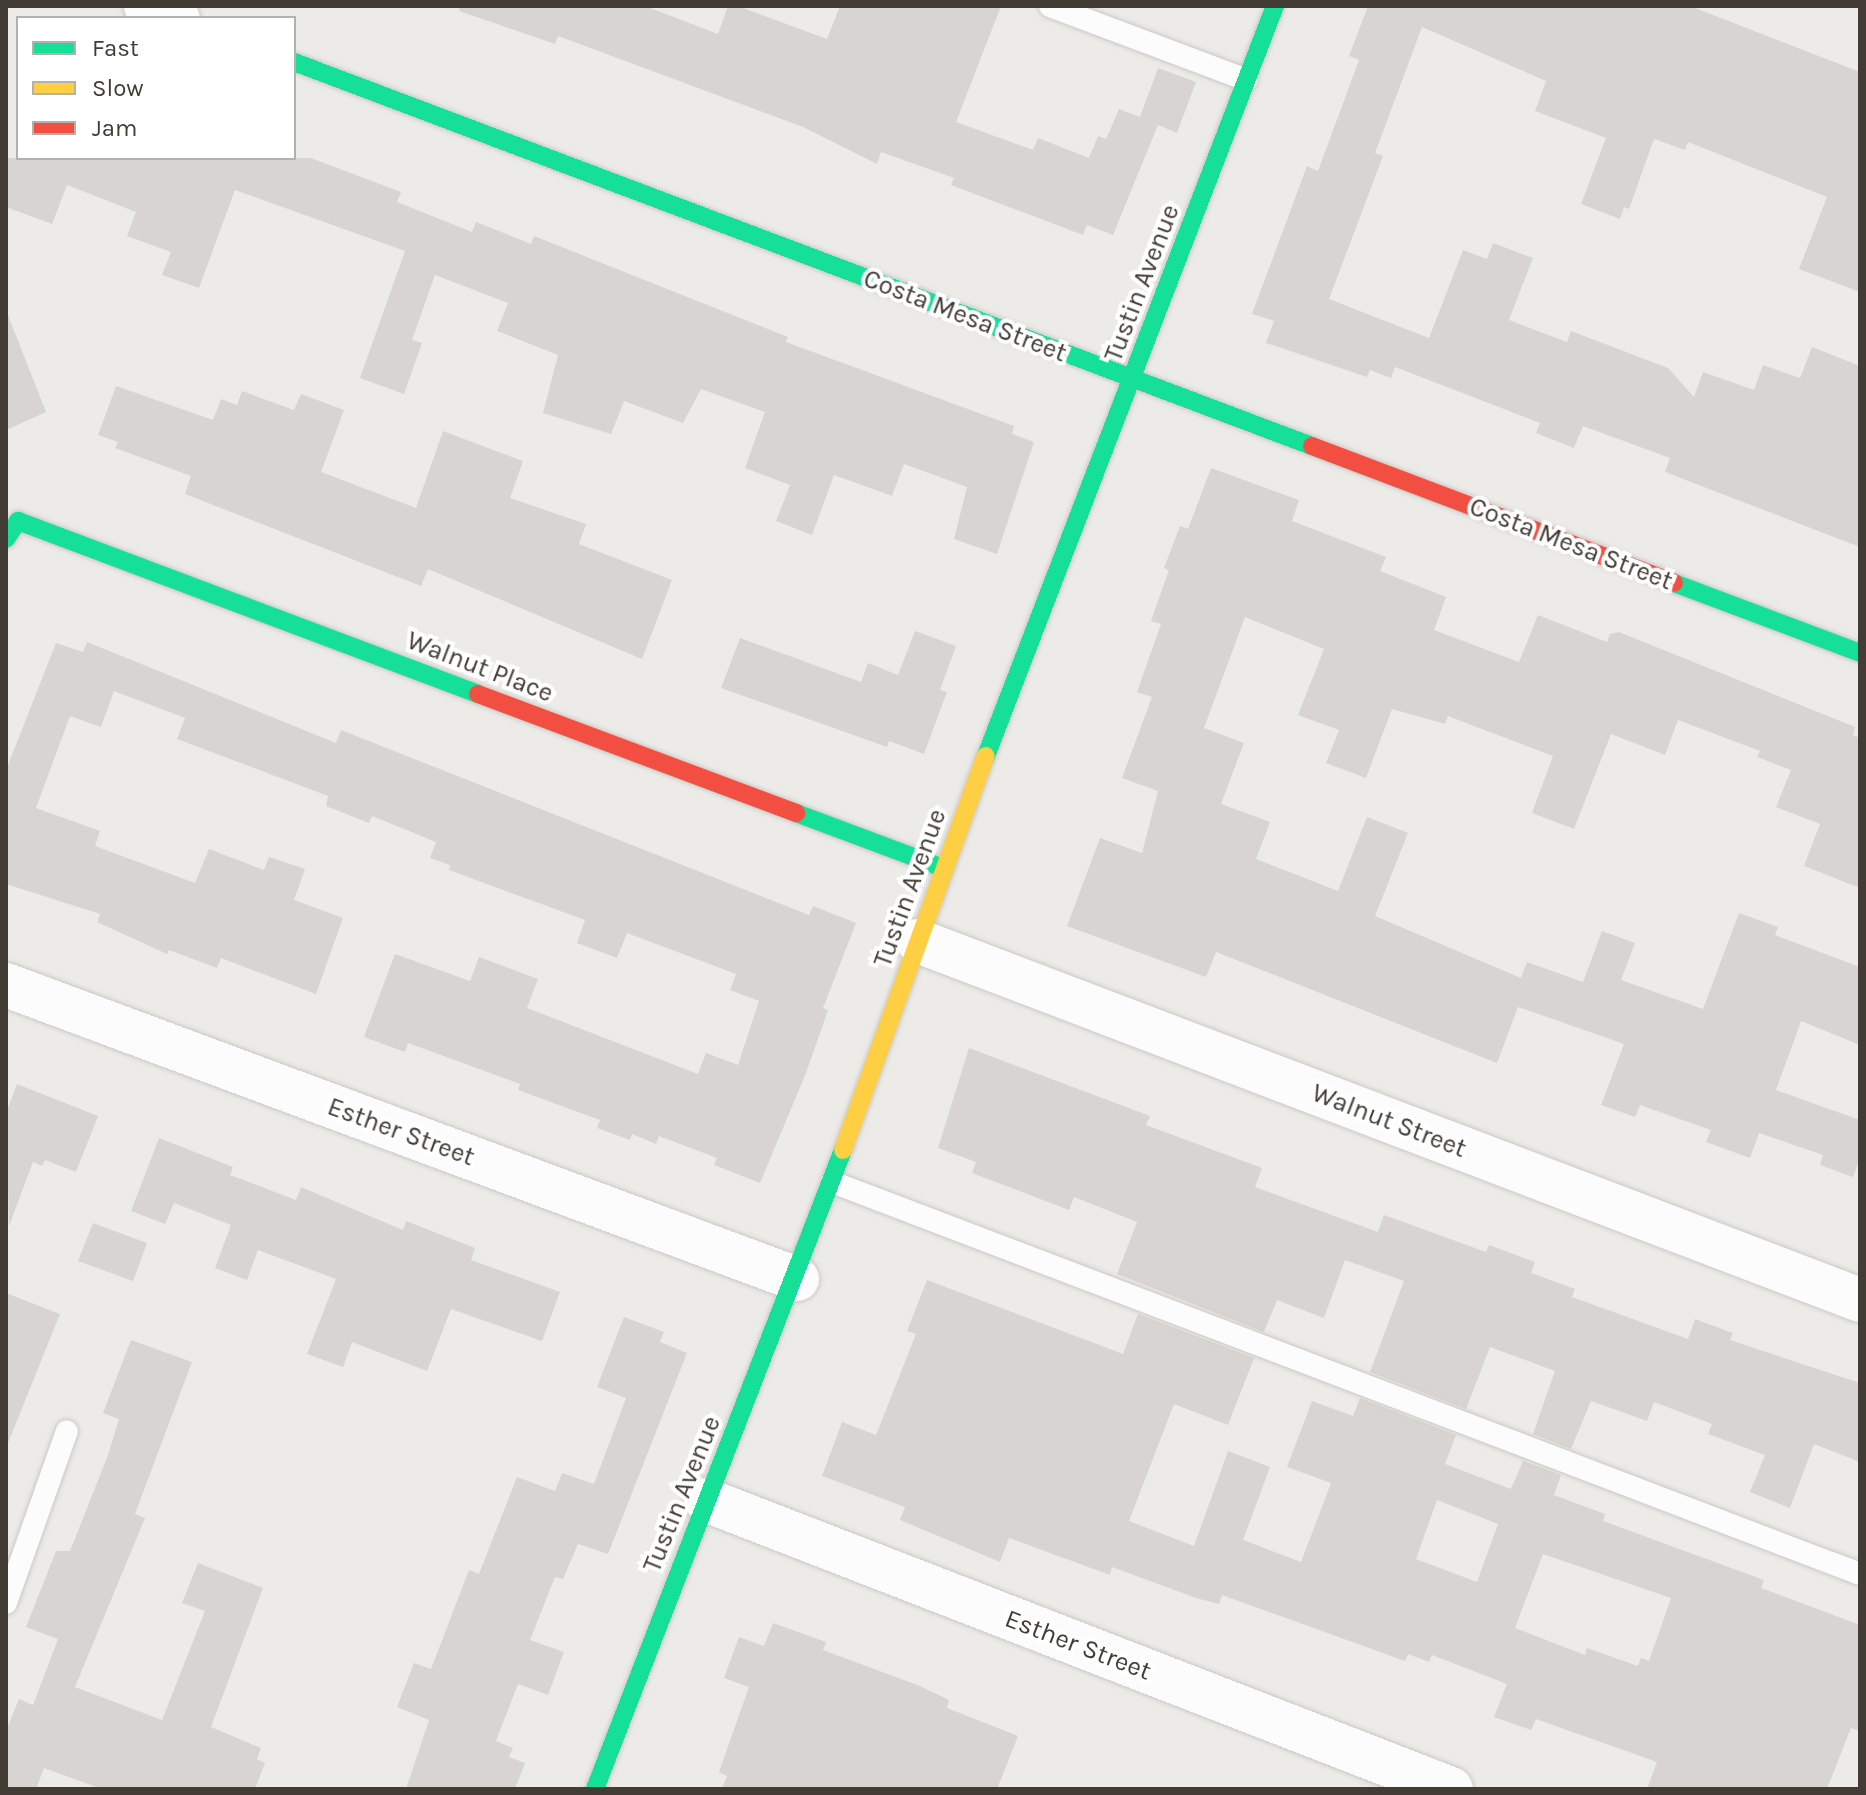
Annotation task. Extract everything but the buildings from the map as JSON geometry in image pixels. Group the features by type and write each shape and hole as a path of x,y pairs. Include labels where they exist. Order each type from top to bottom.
{"street":[{"path":"146,6 173,16"},
{"name":"Tustin Avenue","path":"595,1789 706,1500 797,1279 943,868 1275,6"},
{"name":"Costa Mesa Street","path":"296,63 1860,653"},
{"name":"Walnut Place","path":"6,539 18,521 943,868"},
{"name":"Walnut Street","path":"918,941 1860,1300"},
{"name":"Esther Street","path":"6,985 797,1279"},
{"name":"Esther Street","path":"706,1500 1451,1789"}],"lane":[{"path":"1050,6 1247,80"},
{"path":"832,1182 1860,1574"},
{"path":"6,1603 67,1431"}],"traffic: fast":[{"path":"986,756 1275,6"},
{"path":"296,63 1312,446"},
{"path":"6,539 18,521 478,694"},
{"path":"1674,583 1860,653"},
{"path":"796,813 943,868"},
{"path":"595,1789 843,1150"}],"traffic: slow":[{"path":"843,1150 986,756"}],"traffic: jam":[{"path":"1312,446 1674,583"},
{"path":"478,694 796,813"}]}
